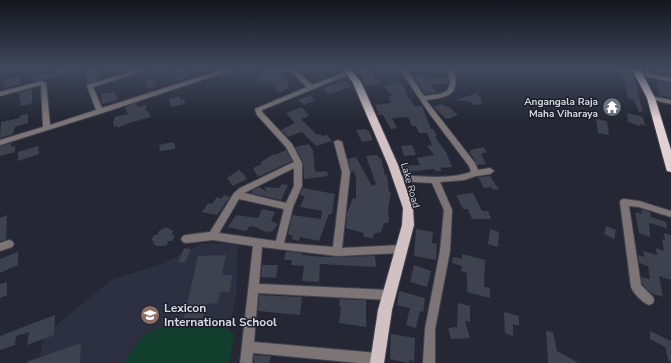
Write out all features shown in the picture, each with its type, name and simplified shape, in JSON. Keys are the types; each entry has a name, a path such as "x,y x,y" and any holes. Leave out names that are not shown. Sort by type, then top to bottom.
{"highway":[{"path":"645,86 651,98 671,168"}],"main road":[{"name":"Lake Road","path":"359,86 398,178 408,208 408,225 385,310 377,361"}],"street":[{"path":"0,94 31,86"},
{"path":"44,86 47,128"},
{"path":"90,86 100,112"},
{"path":"0,143 180,86"},
{"path":"415,86 472,165 474,173"},
{"path":"423,98 448,93 452,90 453,86"},
{"path":"279,246 289,207 298,186 298,163 289,146 259,113 258,109 310,87"},
{"path":"651,98 671,102"},
{"path":"337,252 346,172 338,142"},
{"path":"213,236 237,195 243,190 298,163"},
{"path":"398,178 435,180 464,177 474,173 490,171"},
{"path":"429,363 430,328 445,251 448,210 435,180"},
{"path":"237,195 289,207"},
{"path":"649,300 636,287 624,202 639,204 671,214"},
{"path":"186,238 213,236 279,246 337,252 401,249"},
{"path":"246,363 258,243"},
{"path":"0,247 9,244"},
{"path":"253,288 389,295"},
{"path":"248,347 377,361"}],"shaded area":[{"name":"Lexicon International School","path":"238,243 236,296 223,363 38,363 45,334 113,279 162,264 202,244"}],"green space":[{"path":"172,326 221,326 234,334 230,363 124,363 140,340 154,330"}],"building":[{"path":"146,86 157,87 146,88"},
{"path":"273,86 288,86 290,88 279,92"},
{"path":"330,86 351,87 329,94 323,88"},
{"path":"384,86 404,86 408,98 410,98 414,106 422,106 431,129 433,129 437,136 435,137 446,152 452,167 440,168 442,171 435,171 434,169 406,172 404,166 420,165 417,158 434,155 427,146 432,145 427,133 419,133 416,126 412,126 408,117 392,118 397,128 391,129 383,115 379,115 375,105 391,103 388,96 392,96"},
{"path":"419,86 431,86 438,92 425,94"},
{"path":"625,86 637,86 643,111 639,112 634,100 628,99"},
{"path":"657,86 671,86 671,98 659,95"},
{"path":"32,89 32,103 21,106 19,93"},
{"path":"114,92 118,100 102,104 101,94"},
{"path":"478,93 478,97 481,97 481,105 472,104 472,102 455,100"},
{"path":"310,95 315,100 313,100 314,101 304,105 298,100"},
{"path":"180,96 181,100 184,99 185,104 171,107 169,99"},
{"path":"136,103 138,107 146,105 146,111 148,111 151,117 129,123 118,128 117,126 114,127 114,117 128,114 125,107"},
{"path":"443,104 446,107 448,106 458,115 448,119 445,118 434,107"},
{"path":"302,107 309,116 301,119 317,135 327,135 332,141 316,146 302,132 288,137 281,130 295,123 286,113"},
{"path":"627,113 643,117 645,126 628,122"},
{"path":"28,114 28,123 15,127 13,134 0,138 1,122 19,118 21,115"},
{"path":"596,119 607,121 609,135 598,133"},
{"path":"366,129 369,131 373,140 362,142 356,130"},
{"path":"173,142 173,144 175,143 175,149 160,151 159,145"},
{"path":"12,143 11,147 15,146 15,152 0,156 0,146"},
{"path":"309,144 313,151 315,171 327,171 328,176 304,179 303,162 295,147"},
{"path":"412,145 416,155 404,156 401,146"},
{"path":"38,146 39,154 18,161 18,152"},
{"path":"483,147 487,152 481,154 486,164 477,165 469,152 471,152 470,150"},
{"path":"286,150 292,161 258,177 253,168 262,164 261,162 274,154 275,155"},
{"path":"377,155 381,158 385,175 387,175 389,192 391,192 388,209 388,223 384,223 381,232 374,234 373,238 364,237 363,233 346,228 347,213 353,198 356,199 356,178 354,171 351,172 348,159 356,157 372,186 376,184 366,156"},
{"path":"239,170 247,179 233,186 227,178"},
{"path":"490,176 499,189 493,190 491,187 484,188 478,177"},
{"path":"282,184 288,185 281,200 251,193 259,187 267,192 264,187 279,188"},
{"path":"303,188 335,194 332,214 329,214 319,241 300,237 299,241 291,239 293,236 288,234 292,215 321,219 322,211 300,207 305,196 300,195"},
{"path":"473,193 482,211 488,211 491,219 472,219 468,209 463,209 456,195"},
{"path":"224,195 230,197 217,215 202,212 208,203 212,204 217,197 221,199"},
{"path":"262,209 275,212 271,221 278,224 272,232 269,231 268,233 253,226 249,227 246,231 228,227 236,215 258,218"},
{"path":"641,209 650,212 651,217 666,222 667,228 649,223 650,237 639,233 635,212 642,214"},
{"path":"7,215 6,240 0,241 0,218"},
{"path":"606,226 616,230 614,239 604,234"},
{"path":"166,227 173,231 172,234 175,236 172,241 168,241 167,245 156,246 153,244 154,241 151,240 154,235 157,235 159,231"},
{"path":"416,229 433,232 432,243 437,244 436,260 414,256"},
{"path":"490,229 499,232 498,247 488,244"},
{"path":"664,233 671,235 671,280 659,276 663,297 651,293 642,284 641,277 650,279 648,266 639,263 638,255 644,257 643,251 657,255 656,248 664,251 662,239 665,240"},
{"path":"184,248 191,249 185,263 178,262"},
{"path":"286,251 302,253 302,255 325,257 375,256 376,267 320,264 319,282 302,281 304,266 291,265 292,260 284,260"},
{"path":"18,252 18,265 0,273 0,259"},
{"path":"462,254 485,260 484,287 490,288 490,298 467,292 467,273 461,271 462,266 452,263 453,257 462,259"},
{"path":"226,255 222,275 232,275 230,292 220,292 218,303 206,304 203,318 184,318 198,256"},
{"path":"262,265 278,265 276,278 261,277"},
{"path":"414,265 431,271 427,287 410,282"},
{"path":"7,282 7,295 0,298 0,284"},
{"path":"399,291 425,298 423,312 420,311 416,328 406,325 410,308 397,305"},
{"path":"259,295 302,297 300,315 258,311"},
{"path":"340,299 366,300 366,327 339,323 341,307 339,306"},
{"path":"458,303 470,306 470,322 465,321 470,338 451,339 448,328 457,327"},
{"path":"504,312 519,316 519,326 513,324 513,336 505,333"},
{"path":"55,315 54,335 27,345 29,332 16,336 15,345 0,350 0,336"},
{"path":"546,331 553,332 557,351 579,363 548,363"},
{"path":"650,331 671,341 671,361 669,362 665,347 650,339"},
{"path":"391,334 415,338 414,361 409,360 409,363 390,359"},
{"path":"81,343 80,363 26,362"},
{"path":"254,355 271,356 269,363 254,363"}],"place":[{"name":"Angangala Raja Maha Viharaya","path":"612,107"},
{"name":"Lexicon International School","path":"150,315"}]}
